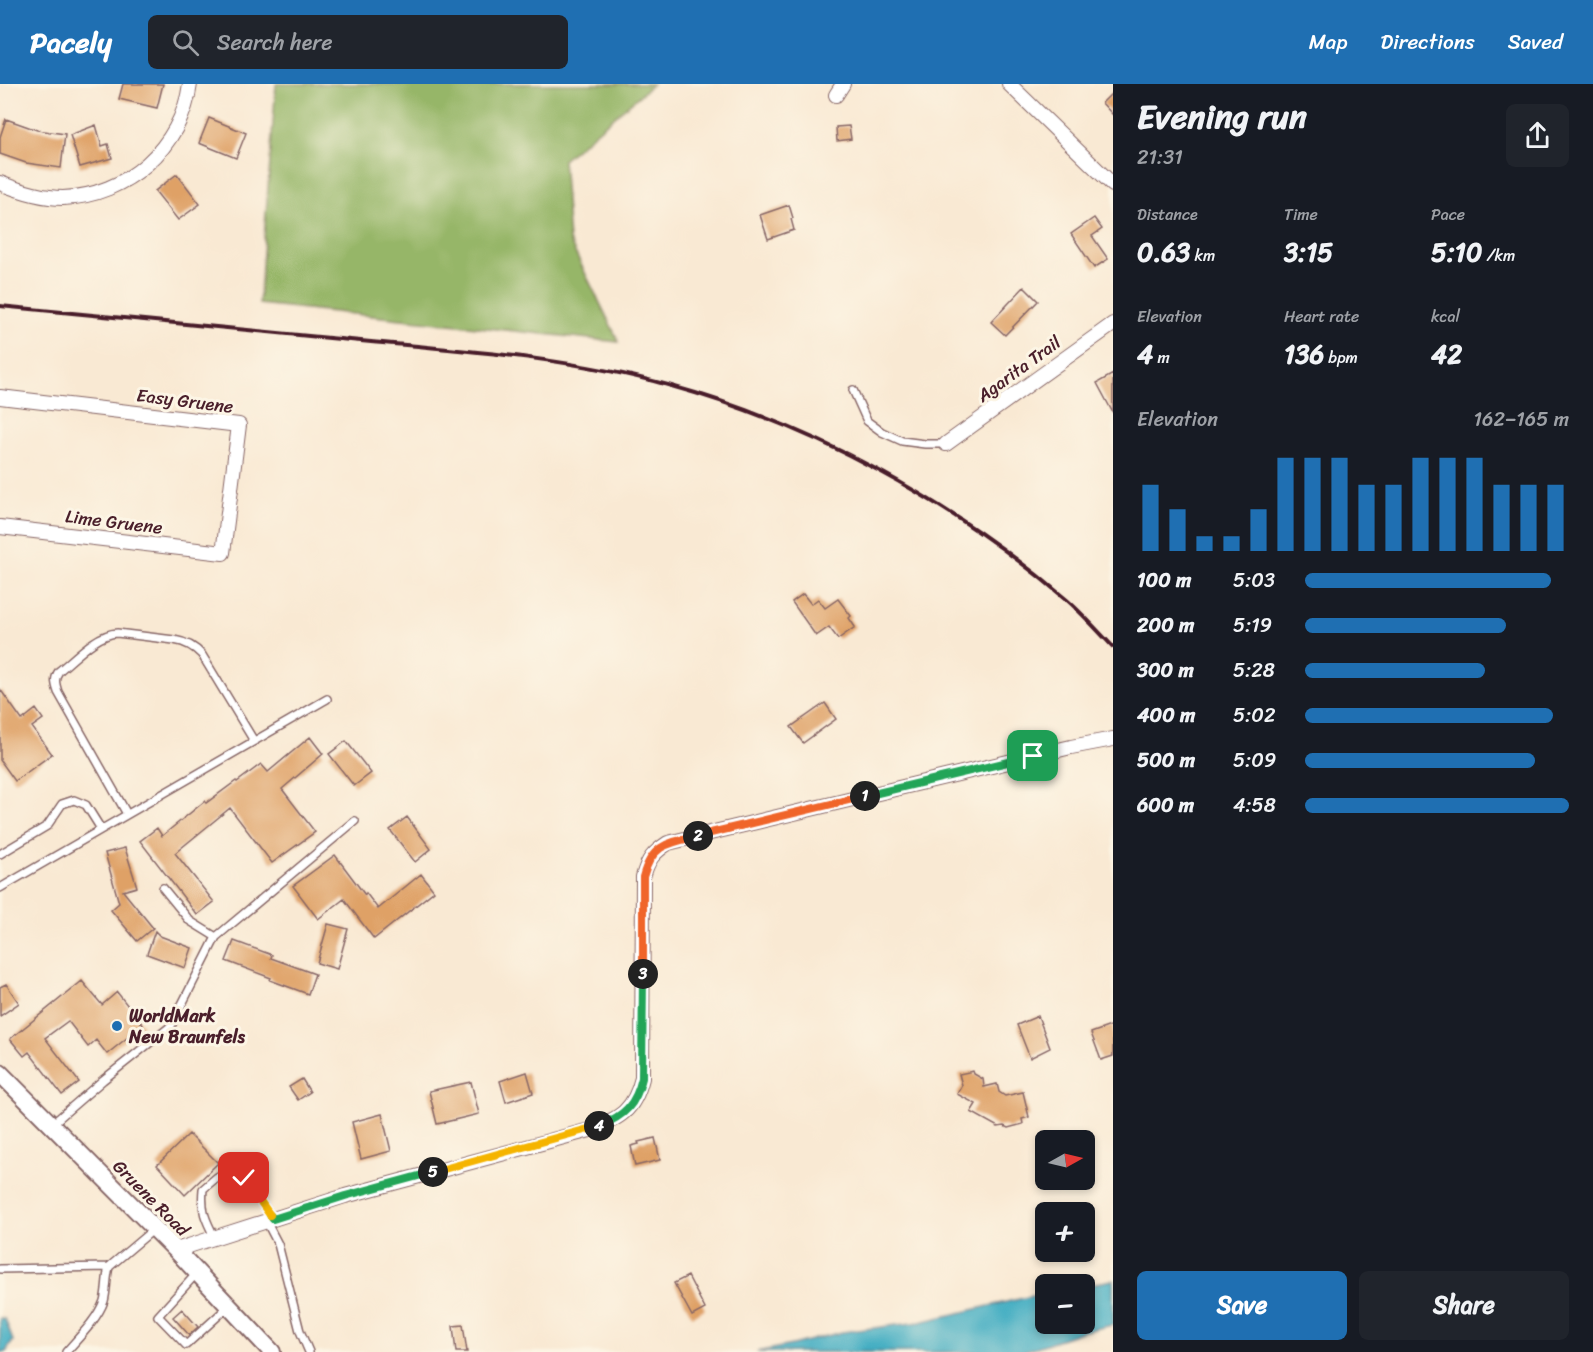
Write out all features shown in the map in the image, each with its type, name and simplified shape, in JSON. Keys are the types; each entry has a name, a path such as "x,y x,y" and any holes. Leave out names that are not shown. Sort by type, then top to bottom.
{"street":[{"path":"0,183 46,197 63,198 99,192 120,184 154,159 164,146 184,111 190,84"},
{"path":"1009,84 1113,185"},
{"name":"Agarita Trail","path":"946,444 1111,330"},
{"name":"Easy Gruene","path":"0,397 239,425 224,553"},
{"name":"Lime Gruene","path":"0,527 224,553"},
{"path":"176,1250 345,1196 590,1130 621,1116 639,1093 642,1078 643,877 651,857 668,843 1113,739"},
{"name":"Gruene Road","path":"0,1073 176,1250 272,1352"}],"lane":[{"path":"853,390 867,421 882,432 902,441 946,444"},
{"path":"128,814 55,684 59,671 99,638 110,633 140,636 174,640 196,648 202,654 254,741"},
{"path":"0,888 327,699"},
{"path":"0,854 47,826 62,804 74,800 86,805 101,829"},
{"path":"51,1125 171,1026 216,937 355,821"},
{"path":"164,888 190,921 216,937"},
{"path":"215,1238 206,1221 201,1203 203,1189 229,1170 244,1178 269,1220 278,1244 300,1331 308,1352"},
{"path":"0,1269 109,1267 154,1229"},
{"path":"66,1352 96,1316 104,1301 109,1267"},
{"path":"197,1273 158,1316 186,1349 229,1306"}],"green space":[{"path":"276,84 653,84 563,160 569,240 619,342 259,304"}],"water":[{"path":"1113,1280 1113,1325 1095,1329 1095,1283"},
{"path":"1035,1295 1035,1334 1075,1334 1022,1352 756,1352 842,1332 920,1322"},
{"path":"0,1318 5,1319 13,1341 6,1352 0,1352"}],"building":[{"path":"123,84 163,84 157,108 119,99"},
{"path":"1113,92 1113,115 1102,103"},
{"path":"209,118 246,133 236,158 199,143"},
{"path":"6,119 37,130 65,134 61,168 26,163 0,154 0,137"},
{"path":"96,125 102,146 108,144 112,158 80,167 70,135"},
{"path":"849,126 851,139 837,141 836,127"},
{"path":"177,174 200,204 178,220 155,191"},
{"path":"789,205 794,230 768,239 760,215"},
{"path":"1094,218 1102,229 1092,236 1108,259 1094,268 1071,234"},
{"path":"1024,287 1038,301 1005,335 991,322"},
{"path":"1113,374 1113,413 1097,383"},
{"path":"803,594 811,604 818,599 825,608 838,599 851,616 849,618 855,627 838,639 829,627 816,636 792,602"},
{"path":"0,689 22,720 36,709 43,719 32,727 52,754 15,781 0,760"},
{"path":"825,703 836,719 803,743 791,727"},
{"path":"310,737 323,754 282,789 315,832 272,863 230,808 175,853 214,902 197,915 140,841 157,828 162,836 205,801 206,803 261,764 268,772"},
{"path":"346,741 371,773 354,786 329,754"},
{"path":"407,817 431,849 415,862 390,830"},
{"path":"125,848 137,887 123,891 153,928 137,941 111,910 119,903 105,853"},
{"path":"335,855 378,909 421,874 434,891 374,939 344,899 318,919 293,886"},
{"path":"328,924 348,929 337,969 317,963"},
{"path":"155,931 160,936 192,948 185,968 147,954"},
{"path":"234,941 315,974 308,994 226,961"},
{"path":"82,981 102,1005 117,992 143,1025 107,1054 96,1040 88,1047 68,1021 45,1038 79,1082 62,1095 29,1052 24,1056 10,1039"},
{"path":"6,984 19,1003 0,1016 0,987"},
{"path":"1038,1016 1050,1048 1030,1058 1017,1025"},
{"path":"1113,1025 1113,1056 1101,1060 1091,1033"},
{"path":"973,1071 983,1079 984,1087 997,1084 999,1092 1005,1096 1023,1092 1029,1117 1022,1119 1023,1124 1008,1128 998,1127 971,1112 976,1104 957,1094 962,1085 959,1074"},
{"path":"527,1072 533,1093 506,1102 500,1081"},
{"path":"302,1079 310,1092 298,1100 289,1087"},
{"path":"471,1082 479,1114 437,1124 429,1091"},
{"path":"382,1114 391,1151 361,1159 352,1122"},
{"path":"189,1134 218,1163 185,1195 157,1165"},
{"path":"655,1138 660,1160 635,1166 631,1146"},
{"path":"688,1276 705,1309 692,1316 674,1283"},
{"path":"182,1309 198,1327 189,1335 173,1317"},
{"path":"463,1325 467,1352 456,1352 453,1326"}],"railway":[{"path":"0,306 520,357 595,368 668,385 722,402 828,445 929,499 1023,564 1073,605 1113,647"}],"place":[{"name":"WorldMark New Braunfels","path":"117,1026"}],"route":[{"path":"244,1178 273,1219 345,1196 590,1130 621,1116 639,1093 642,1078 643,877 646,865 657,850 668,843 1033,756"}]}
